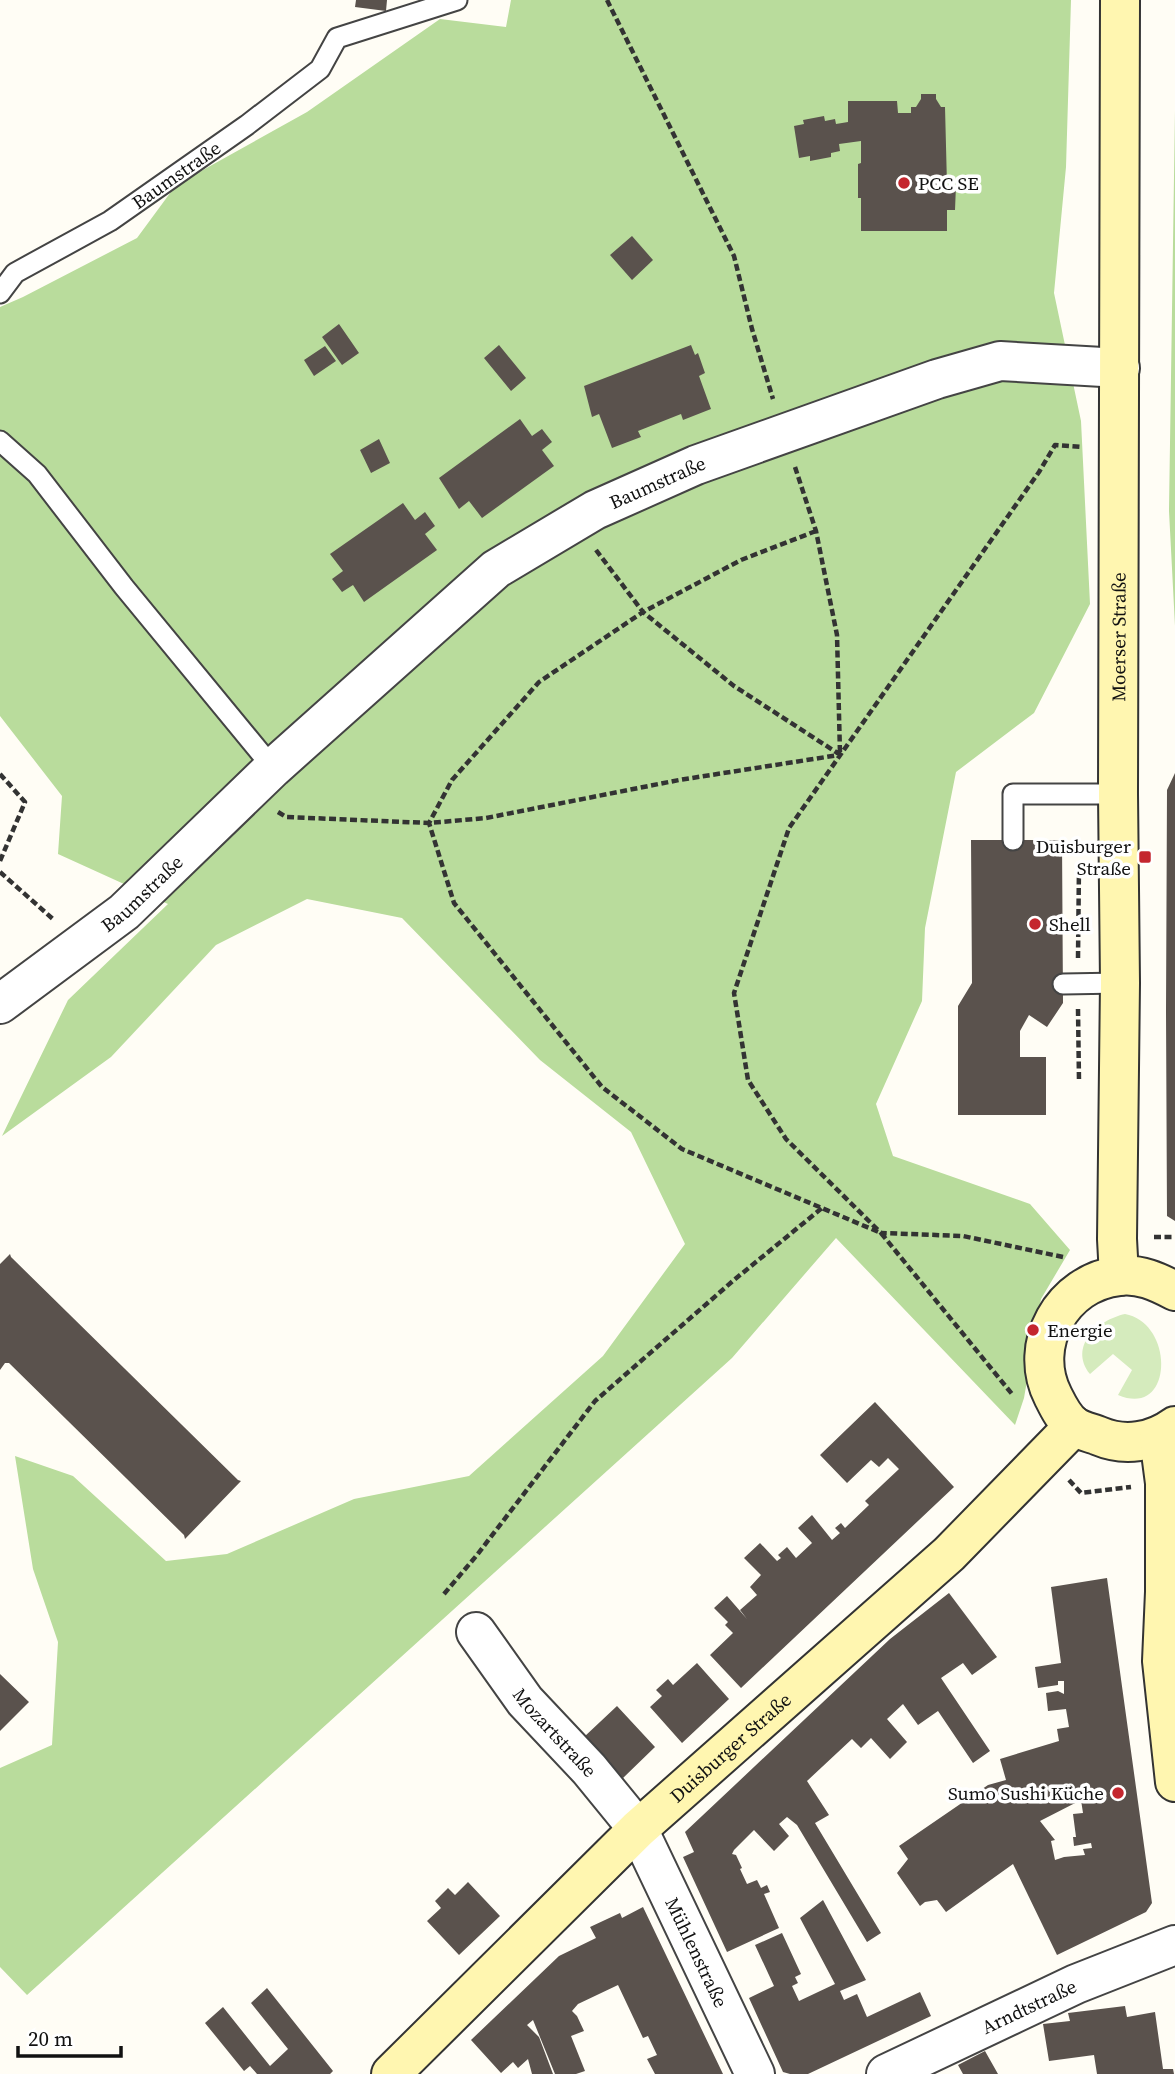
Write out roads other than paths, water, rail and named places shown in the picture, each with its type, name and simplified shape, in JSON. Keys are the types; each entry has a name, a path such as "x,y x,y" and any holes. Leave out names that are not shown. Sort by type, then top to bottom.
{"main road":[{"name":"Moerser Straße","path":"1119,1276 1120,0"},
{"path":"1175,1291 1139,1276 1119,1276 1091,1284 1067,1301 1050,1325 1043,1354 1046,1383 1060,1410 1074,1426 1109,1440 1135,1442 1167,1432 1162,1661 1175,1782"},
{"name":"Duisburger Straße","path":"391,2074 638,1829 949,1554 1074,1426"}],"street":[{"name":"Baumstraße","path":"0,1004 124,912 273,768 496,569 595,509 696,465 937,379 1000,361 1120,368"},
{"name":"Mozartstraße","path":"476,1632 525,1701 589,1769 638,1829"},
{"name":"Mühlenstraße","path":"638,1829 755,2074"},
{"name":"Arndtstraße","path":"886,2074 1076,1984 1175,1945"}],"lane":[{"name":"Baumstraße","path":"0,293 15,273 110,221 247,125 320,69 337,38 457,0"},
{"path":"0,441 37,474 124,587 273,768"},
{"path":"1013,840 1013,794 1118,794"},
{"path":"1070,984 1120,983"}],"place":[{"name":"PCC SE","path":"904,183"},
{"name":"Duisburger Straße","path":"1145,857"},
{"name":"Shell","path":"1035,924"},
{"name":"Energie","path":"1033,1330"},
{"name":"Sumo Sushi Küche","path":"1118,1793"}]}
